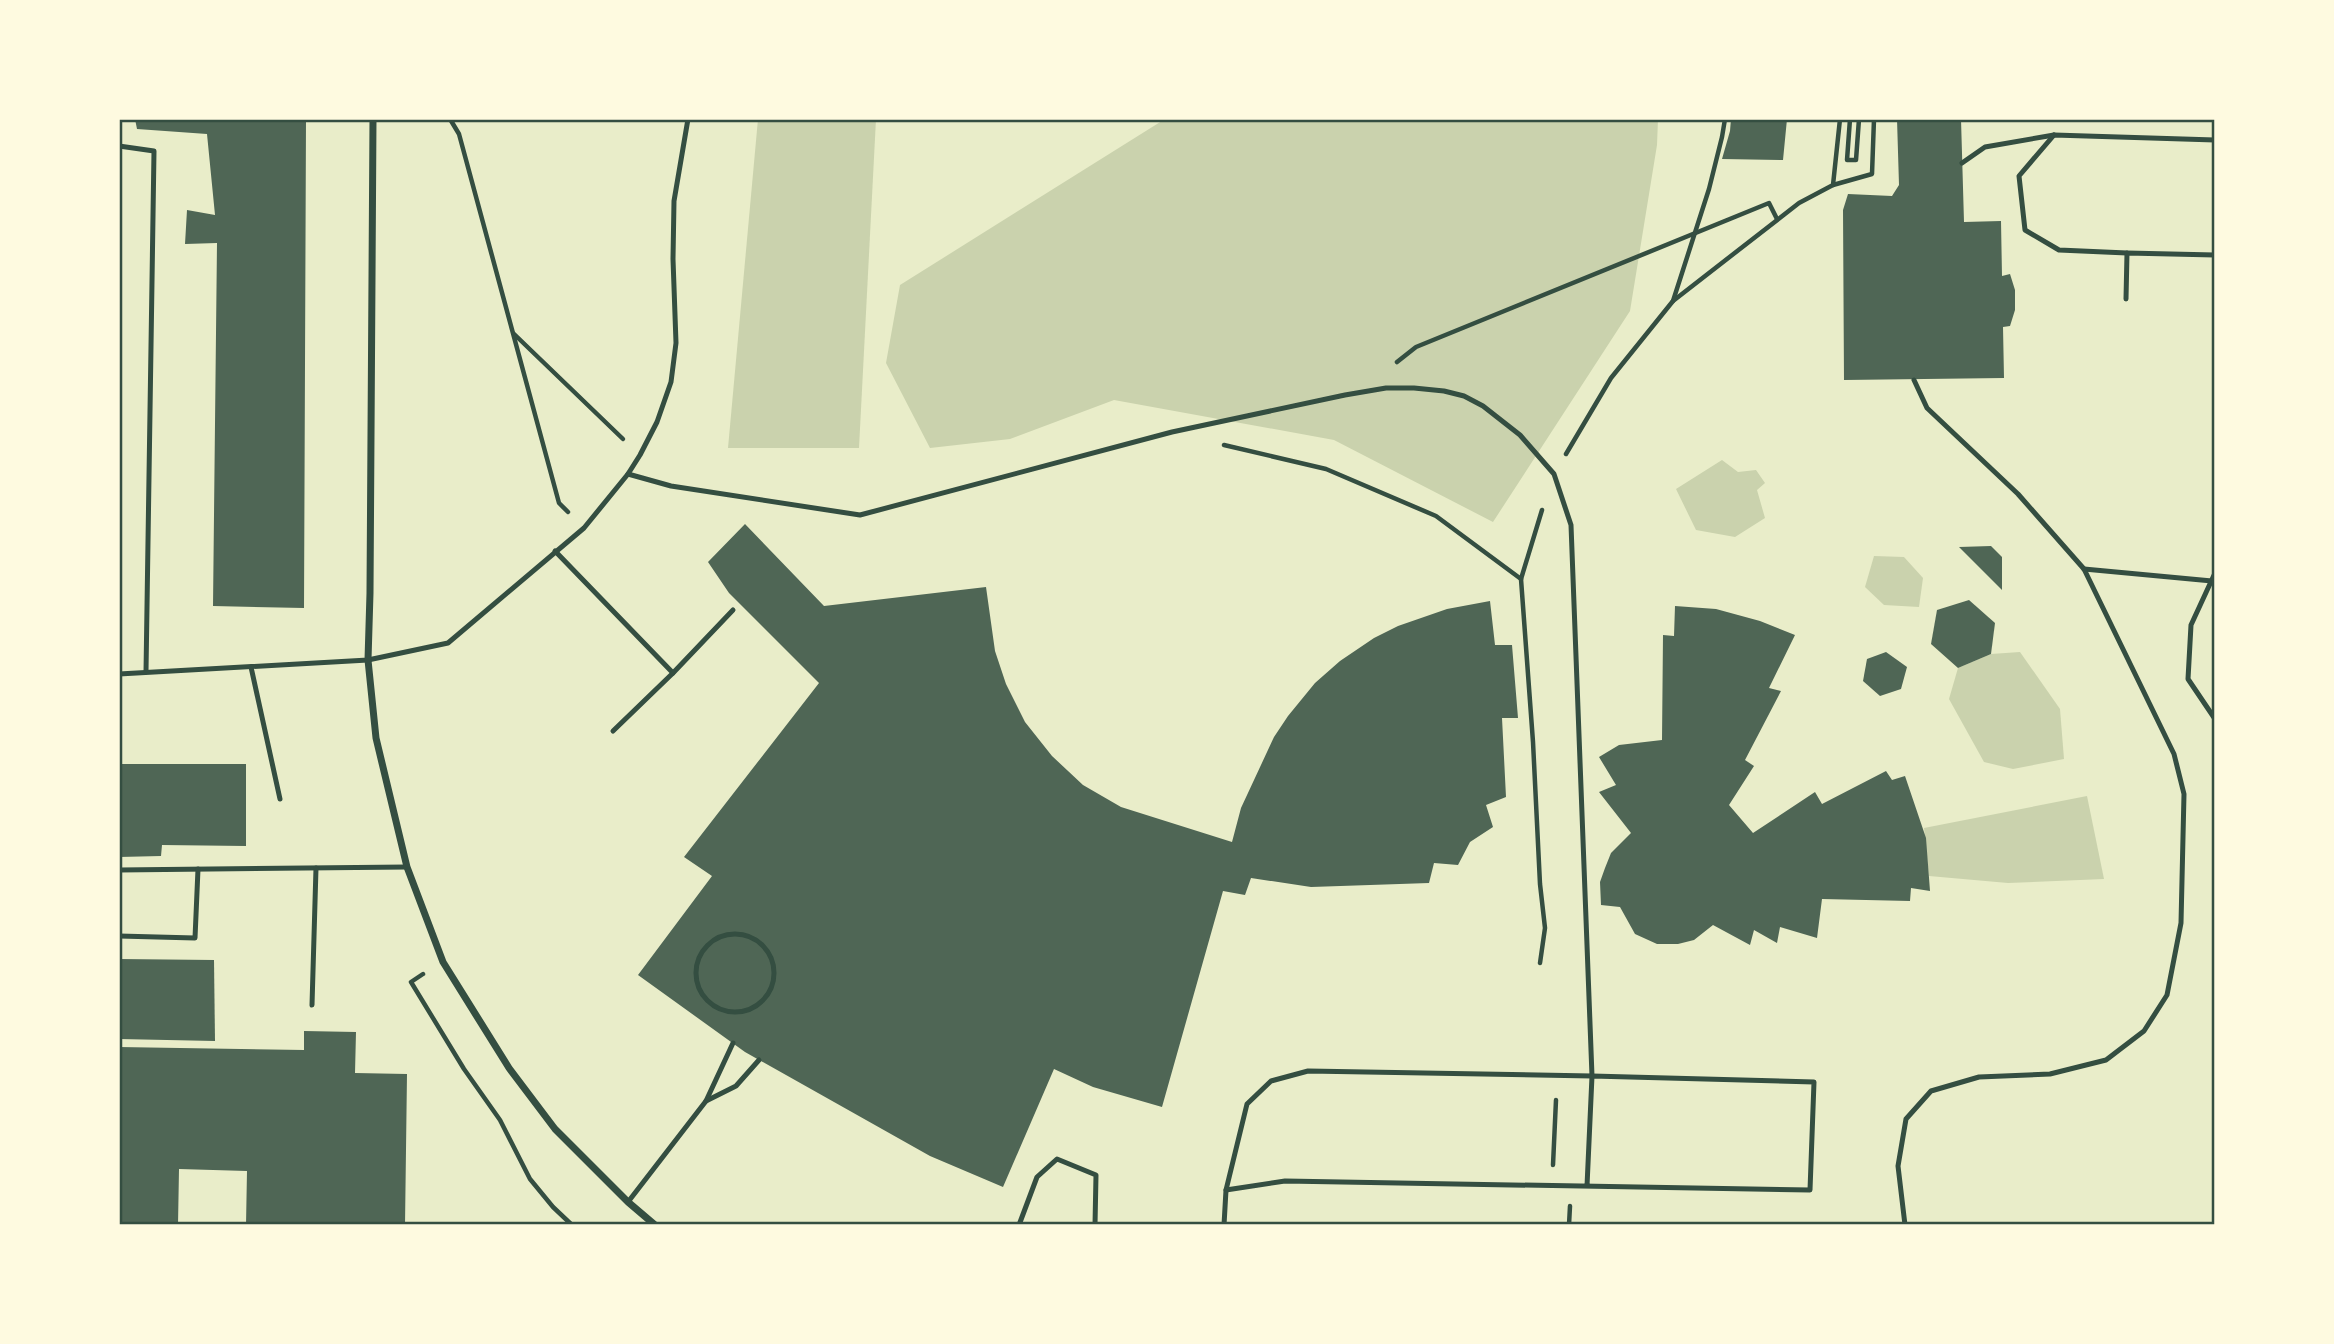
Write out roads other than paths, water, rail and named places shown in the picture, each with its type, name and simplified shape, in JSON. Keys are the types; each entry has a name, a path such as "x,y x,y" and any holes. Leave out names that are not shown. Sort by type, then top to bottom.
{"street":[{"path":"373,119 368,660 376,738 407,867 443,962 509,1068 555,1129 628,1202 655,1225"}],"lane":[{"path":"119,674 368,660 447,643 584,528 640,455 657,422 671,382 676,343 674,201 688,119"},
{"path":"1962,163 1985,147 2054,135 2215,140"},
{"path":"2054,135 2019,176 2025,230 2059,250 2215,255"},
{"path":"119,146 154,151 146,673"},
{"path":"2126,299 2127,253"},
{"path":"1905,1225 1898,1166 1906,1119 1931,1091 1979,1077 2050,1074 2106,1060 2144,1031 2167,995 2181,923 2184,794 2174,754 2084,569 2018,494 1927,408 1914,380"},
{"path":"628,474 671,486 860,515 1172,432 1345,395 1386,388 1415,388 1444,391 1483,406 1520,435 1554,474 1571,525 1592,1076 1587,1186"},
{"path":"555,551 673,673"},
{"path":"2084,569 2211,580"},
{"path":"2215,573 2191,625 2188,679 2215,719"},
{"path":"613,731 733,610"},
{"path":"251,667 280,799"},
{"path":"119,870 407,867"},
{"path":"312,1005 316,868"},
{"path":"119,936 195,937 198,869"},
{"path":"733,934 746,936 765,948 772,958 773,982 769,993 760,1004 748,1010 722,1010 702,994 696,982 696,968 700,956 708,945 719,937 733,934"},
{"path":"628,1202 706,1101 733,1043"},
{"path":"706,1101 736,1087 759,1060"},
{"path":"1224,1225 1226,1190 1247,1104 1271,1081 1308,1071 1814,1082 1810,1190 1285,1181 1226,1190"},
{"path":"1019,1225 1037,1177 1057,1159 1096,1175 1095,1225"}]}
